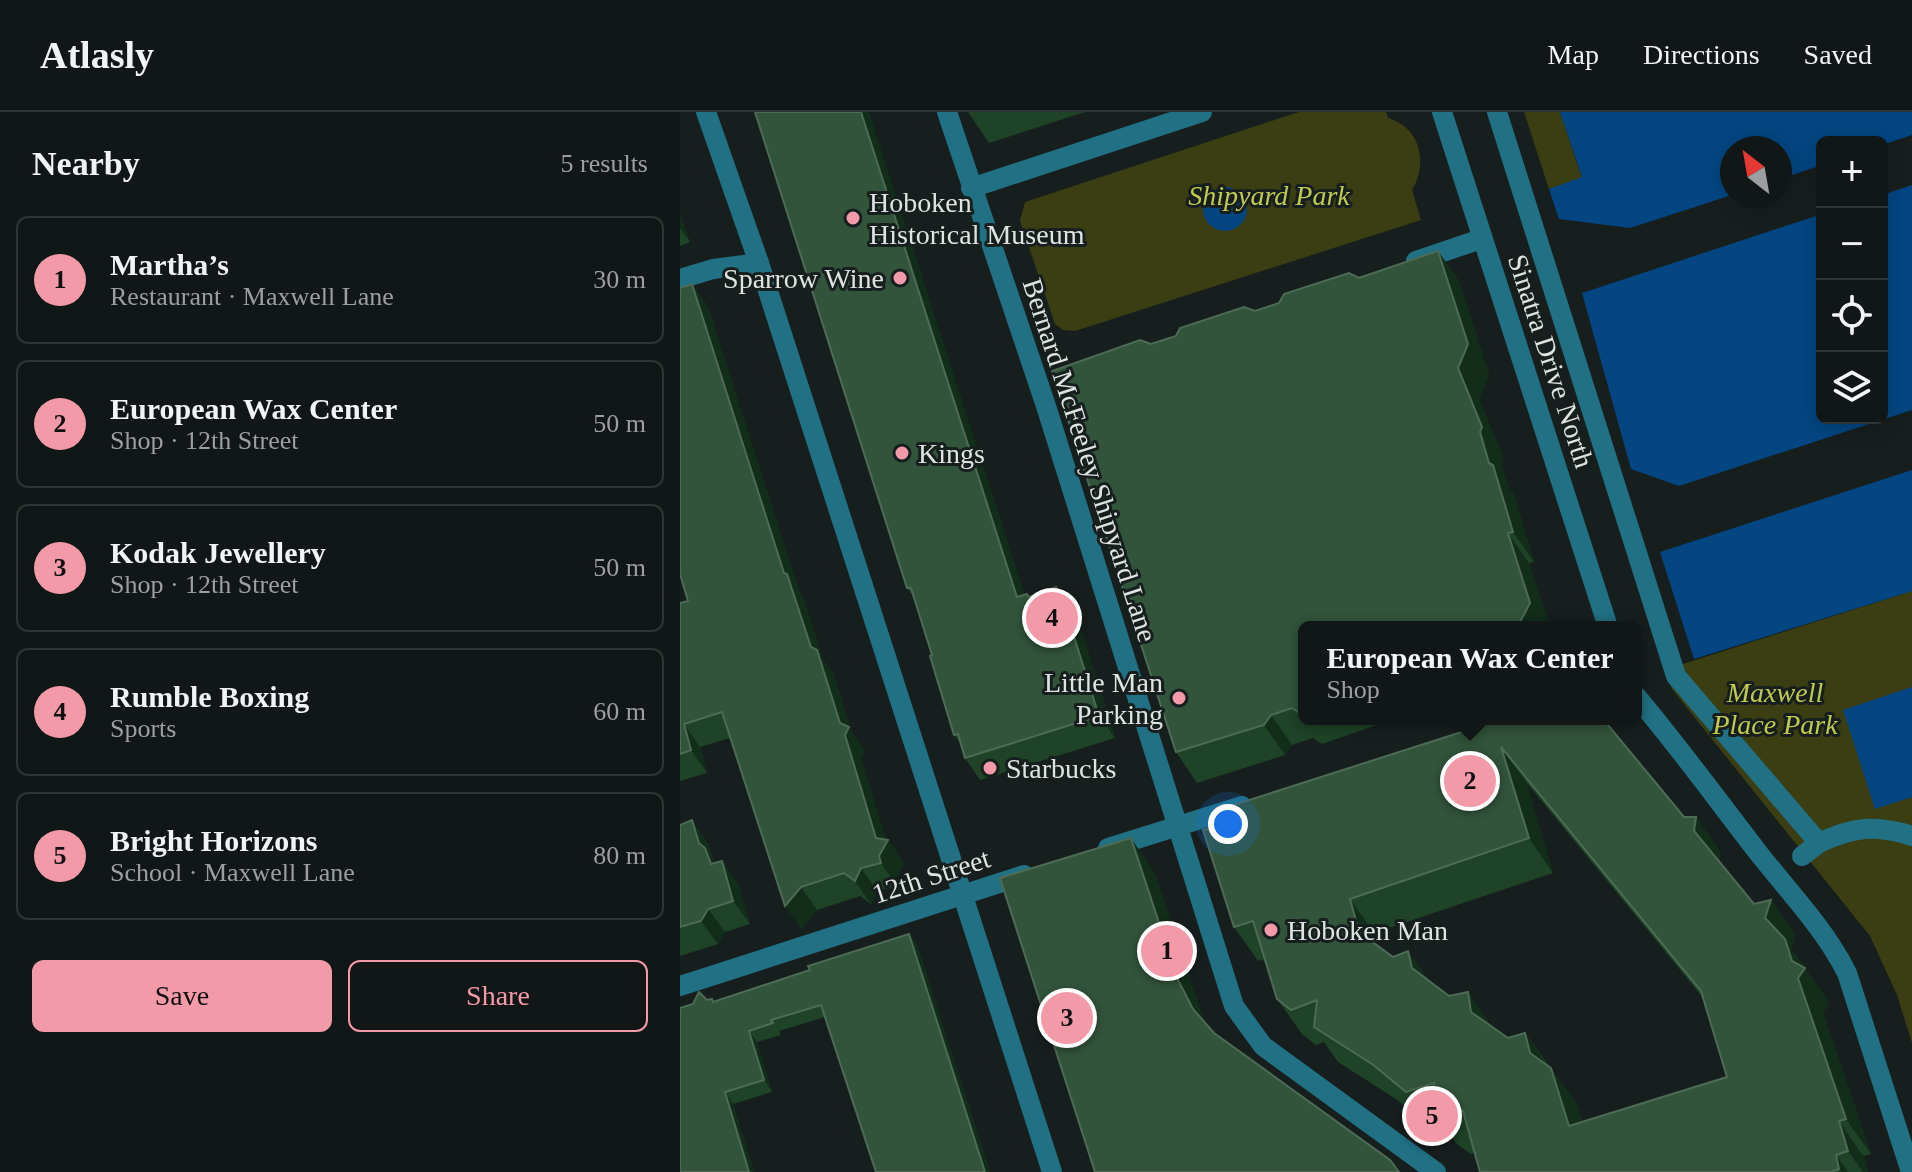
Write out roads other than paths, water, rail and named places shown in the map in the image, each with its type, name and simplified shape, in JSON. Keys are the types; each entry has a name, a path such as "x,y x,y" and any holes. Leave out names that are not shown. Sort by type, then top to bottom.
{"street":[{"path":"706,112 759,263 1052,1172"},
{"name":"Bernard McFeeley Shipyard Lane","path":"947,112 971,188 1046,384 1177,826 1234,1006 1263,1046 1436,1172"},
{"path":"971,188 1202,112"},
{"name":"Sinatra Drive North","path":"1442,112 1606,621"},
{"path":"1497,112 1676,676 1819,843"},
{"path":"1393,269 1481,239"},
{"path":"680,279 713,269 759,263"},
{"path":"1642,704 1812,916 1837,953 1847,973 1911,1172"},
{"path":"1088,855 1266,799"},
{"path":"1802,856 1819,843 1842,832 1869,827 1912,836"},
{"name":"12th Street","path":"680,986 1044,869"}],"water":[{"path":"1560,112 1912,112 1912,135 1888,143 1888,136 1816,136 1816,167 1792,175 1792,136 1720,136 1720,199 1630,228 1559,219 1549,189 1582,177"},
{"path":"1912,185 1912,410 1888,418 1888,208 1888,193"},
{"path":"1225,187 1241,193 1247,209 1241,225 1225,231 1209,225 1203,209 1209,193"},
{"path":"1816,216 1816,424 1869,424 1679,486 1631,469 1582,293"},
{"path":"1912,470 1912,591 1694,659 1660,552"},
{"path":"1912,687 1912,797 1875,809 1843,710"}],"place":[{"name":"Hoboken Historical Museum","path":"853,218"},
{"name":"Sparrow Wine","path":"900,278"},
{"name":"Kings","path":"902,453"},
{"name":"Rumble Boxing","path":"1052,618"},
{"name":"Little Man Parking","path":"1179,698"},
{"name":"Starbucks","path":"990,768"},
{"name":"European Wax Center","path":"1470,781"},
{"name":"Hoboken Man","path":"1271,930"},
{"name":"Martha’s","path":"1167,951"},
{"name":"Kodak Jewellery","path":"1067,1018"},
{"name":"Bright Horizons","path":"1432,1116"}],"park label":[{"name":"Shipyard Park","path":"1269,195"},
{"name":"Maxwell Place Park","path":"1775,708"}]}
